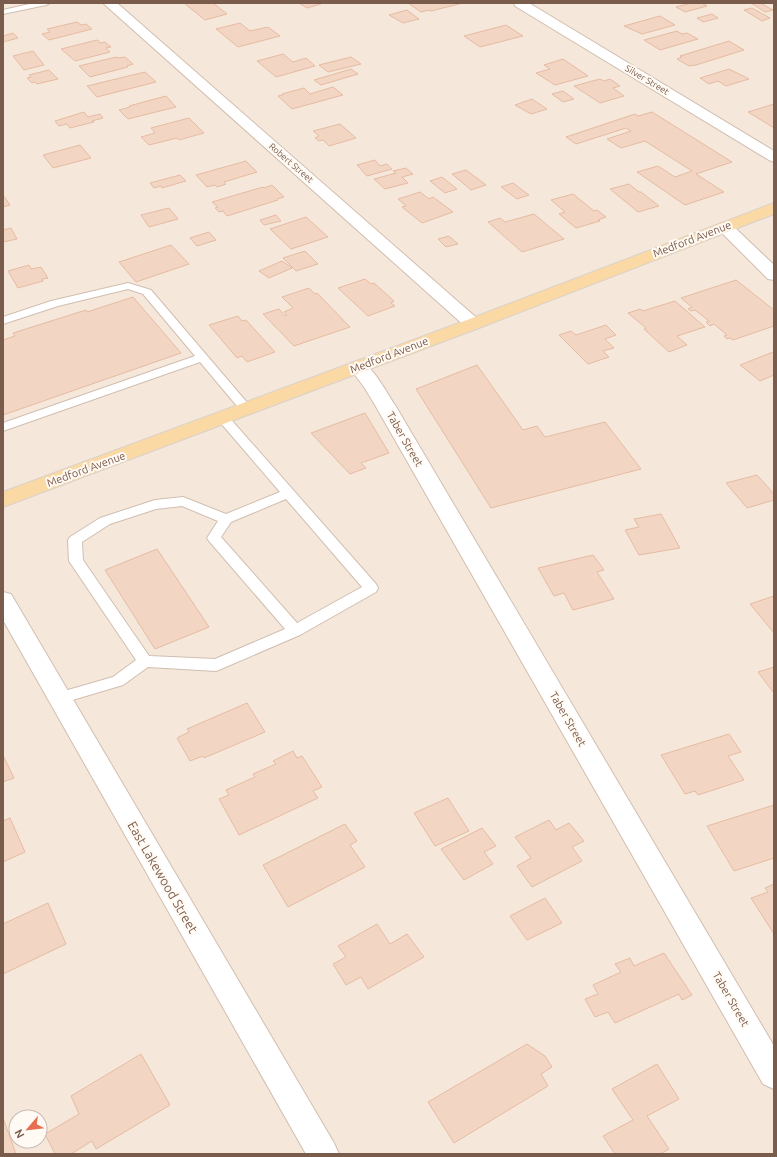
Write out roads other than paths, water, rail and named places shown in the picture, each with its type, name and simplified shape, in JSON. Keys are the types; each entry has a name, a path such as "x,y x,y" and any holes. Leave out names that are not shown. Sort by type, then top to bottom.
{"main road":[{"name":"Medford Avenue","path":"3,500 473,324 774,208"}],"street":[{"name":"Robert Street","path":"109,3 473,324"},
{"name":"Silver Street","path":"520,3 774,157"},
{"path":"725,227 774,275"},
{"name":"Taber Street","path":"358,367 372,384 385,405 774,1074"},
{"name":"East Lakewood Street","path":"3,600 323,1154"}],"lane":[{"path":"3,12 46,3"},
{"path":"3,321 55,303 128,286 147,292 246,409"},
{"path":"3,427 202,357"},
{"path":"59,698 118,681 145,660 216,665 295,631 371,588 223,418"},
{"path":"288,493 226,519 214,538 295,631"},
{"path":"145,660 76,561 75,540 105,521 155,505 183,502 226,519"}]}
